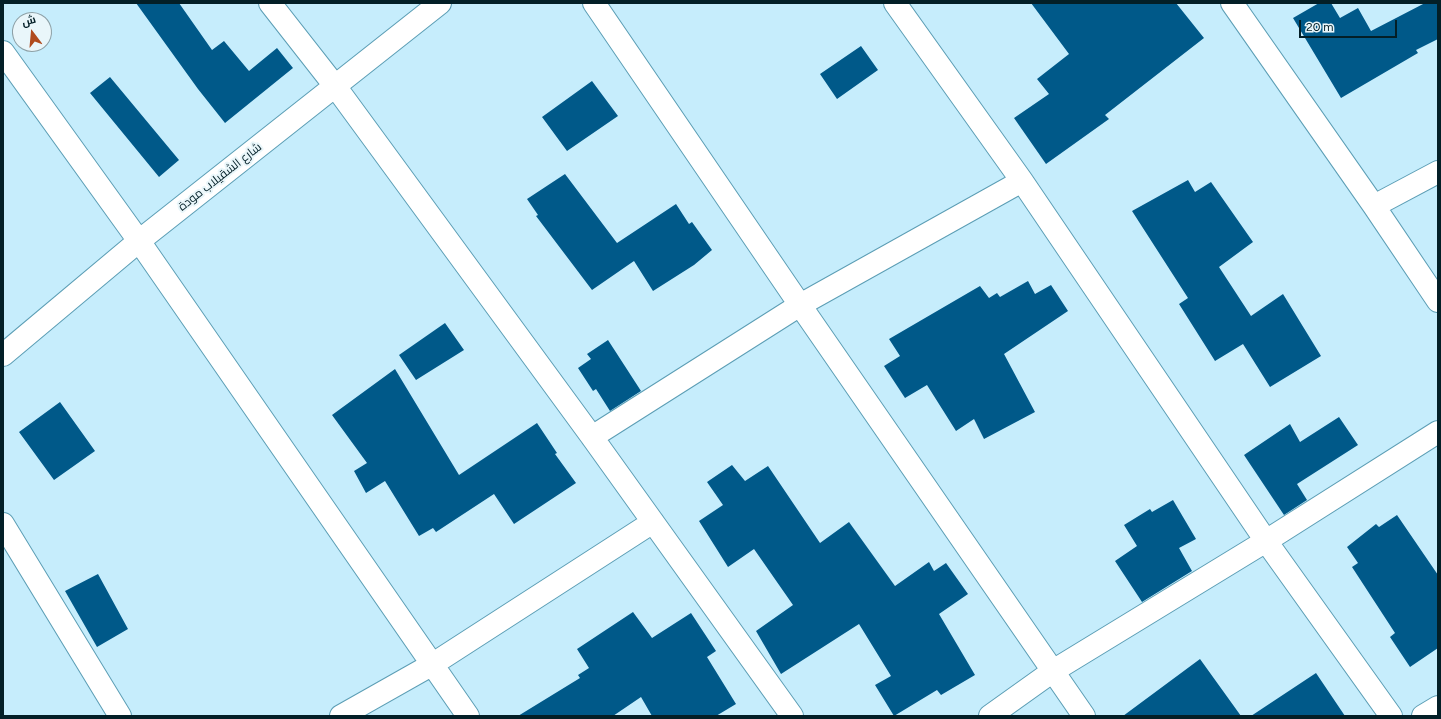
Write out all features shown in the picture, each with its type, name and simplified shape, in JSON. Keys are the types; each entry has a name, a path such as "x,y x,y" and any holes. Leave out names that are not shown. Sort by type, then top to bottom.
{"street":[{"path":"270,3 335,86 592,437 792,716"},
{"name":"شارع الشقيلاب مودة","path":"3,355 139,241 440,3"},
{"path":"594,3 800,305 1084,716"},
{"path":"896,3 1022,181 1266,541 1391,716"},
{"path":"1240,6 1438,301"},
{"path":"3,52 139,241 468,716"},
{"path":"1374,206 1438,172"},
{"path":"592,437 800,305 1022,181"},
{"path":"990,716 1053,671 1266,541 1438,432"},
{"path":"341,716 433,664 653,522"},
{"path":"3,524 120,716"},
{"path":"1423,716 1438,707"}],"building":[{"path":"136,3 179,3 212,50 224,41 249,71 277,48 293,68 225,123 198,89"},
{"path":"1031,3 1176,3 1204,38 1105,115 1109,119 1046,164 1014,118 1049,94 1037,79 1069,54"},
{"path":"1319,3 1331,3 1340,18 1358,8 1371,31 1425,3 1438,3 1438,39 1416,50 1418,53 1341,98 1293,18"},
{"path":"861,46 878,70 837,99 820,74"},
{"path":"110,77 179,160 159,177 90,93"},
{"path":"592,81 618,116 567,151 542,117"},
{"path":"565,174 617,243 676,204 689,224 692,222 712,250 694,265 653,291 634,261 592,290 536,216 538,215 527,199"},
{"path":"1188,180 1195,192 1211,182 1253,242 1219,267 1251,316 1283,294 1321,356 1270,387 1243,344 1215,361 1179,304 1188,298 1132,211"},
{"path":"1028,281 1035,294 1051,285 1068,311 1004,354 1035,412 984,439 974,419 956,431 927,385 905,398 884,366 900,356 889,339 980,286 989,298 997,293 1000,297"},
{"path":"445,323 464,350 416,380 399,355"},
{"path":"608,340 641,391 610,411 596,389 593,391 578,368 591,359 587,354"},
{"path":"395,369 459,475 537,423 557,453 555,454 576,483 514,524 494,494 436,532 433,528 419,536 385,481 366,493 354,471 367,463 332,415"},
{"path":"60,402 95,451 54,480 19,432"},
{"path":"1339,417 1358,445 1297,484 1307,500 1284,515 1244,455 1290,424 1300,442"},
{"path":"732,465 745,481 768,466 820,543 849,522 895,586 929,562 934,571 946,563 968,594 939,614 975,675 941,695 937,690 894,716 875,685 891,676 859,624 781,674 756,631 793,605 754,549 728,567 699,521 723,505 707,482"},
{"path":"1173,500 1196,539 1179,548 1192,571 1142,602 1115,561 1137,546 1124,525 1150,509 1152,512"},
{"path":"1397,515 1438,575 1438,648 1410,667 1390,637 1395,633 1352,567 1358,563 1347,547 1376,524 1379,527"},
{"path":"98,574 128,629 97,647 65,591"},
{"path":"633,612 652,638 691,613 716,651 707,657 736,704 716,716 652,716 641,697 613,716 518,716 580,678 578,675 589,668 577,649"},
{"path":"1200,659 1241,716 1123,716"},
{"path":"1316,673 1345,716 1251,716"}]}
